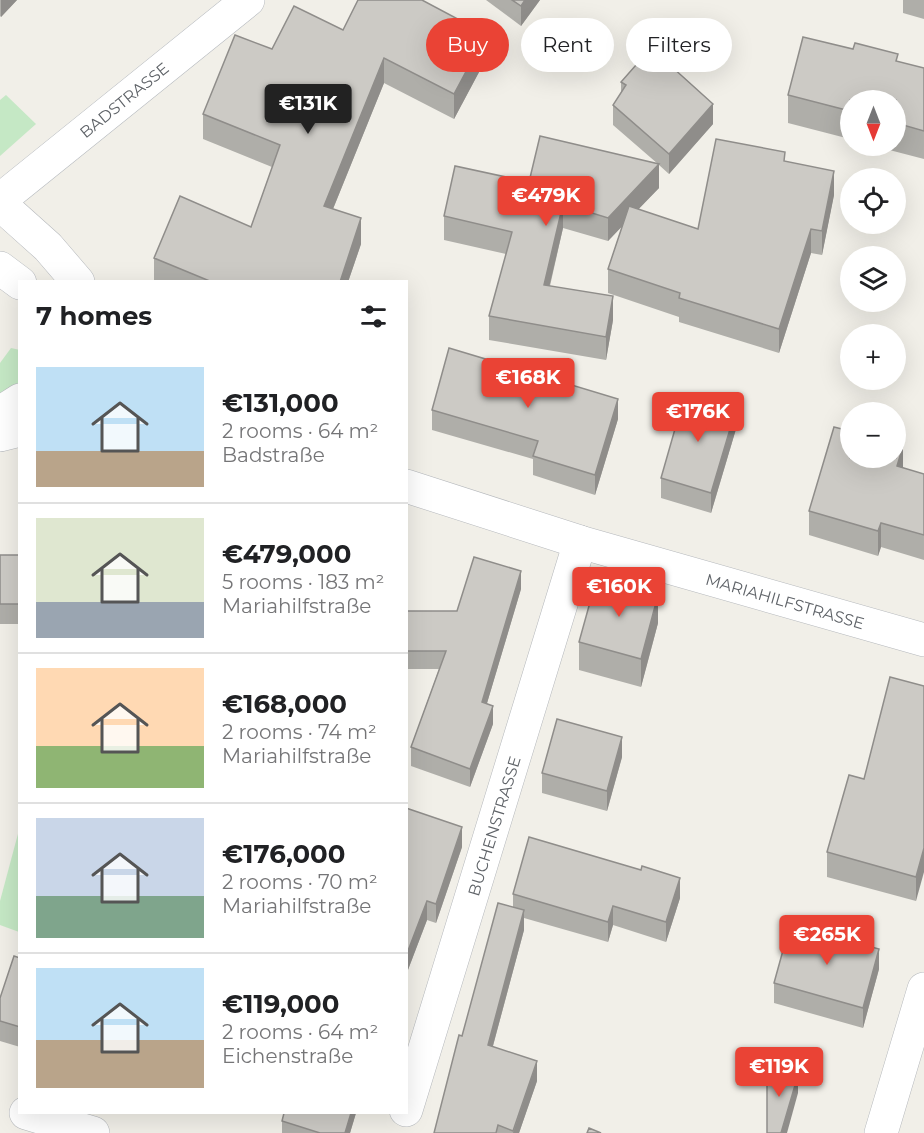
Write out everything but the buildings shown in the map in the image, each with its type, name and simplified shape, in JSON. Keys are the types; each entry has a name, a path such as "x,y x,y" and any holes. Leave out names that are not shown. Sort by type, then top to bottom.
{"street":[{"name":"BADSTRASSE","path":"0,202 248,0"},
{"path":"0,202 48,247 76,280"},
{"path":"0,268 18,282"},
{"path":"0,413 18,401"},
{"path":"0,435 18,430"},
{"name":"MARIAHILFSTRASSE","path":"408,487 580,542 924,640"},
{"name":"BUCHENSTRASSE","path":"408,1105 580,542"},
{"path":"881,1133 924,989"},
{"path":"0,1105 18,1110"},
{"path":"29,1114 93,1133"},
{"name":"BUCHENSTRASSE","path":"399,1133 405,1114"}],"green space":[{"path":"6,95 36,124 0,156 0,100"},
{"path":"11,348 18,350 18,388 0,397 0,363"},
{"path":"18,834 18,932 0,925 0,901"}]}
